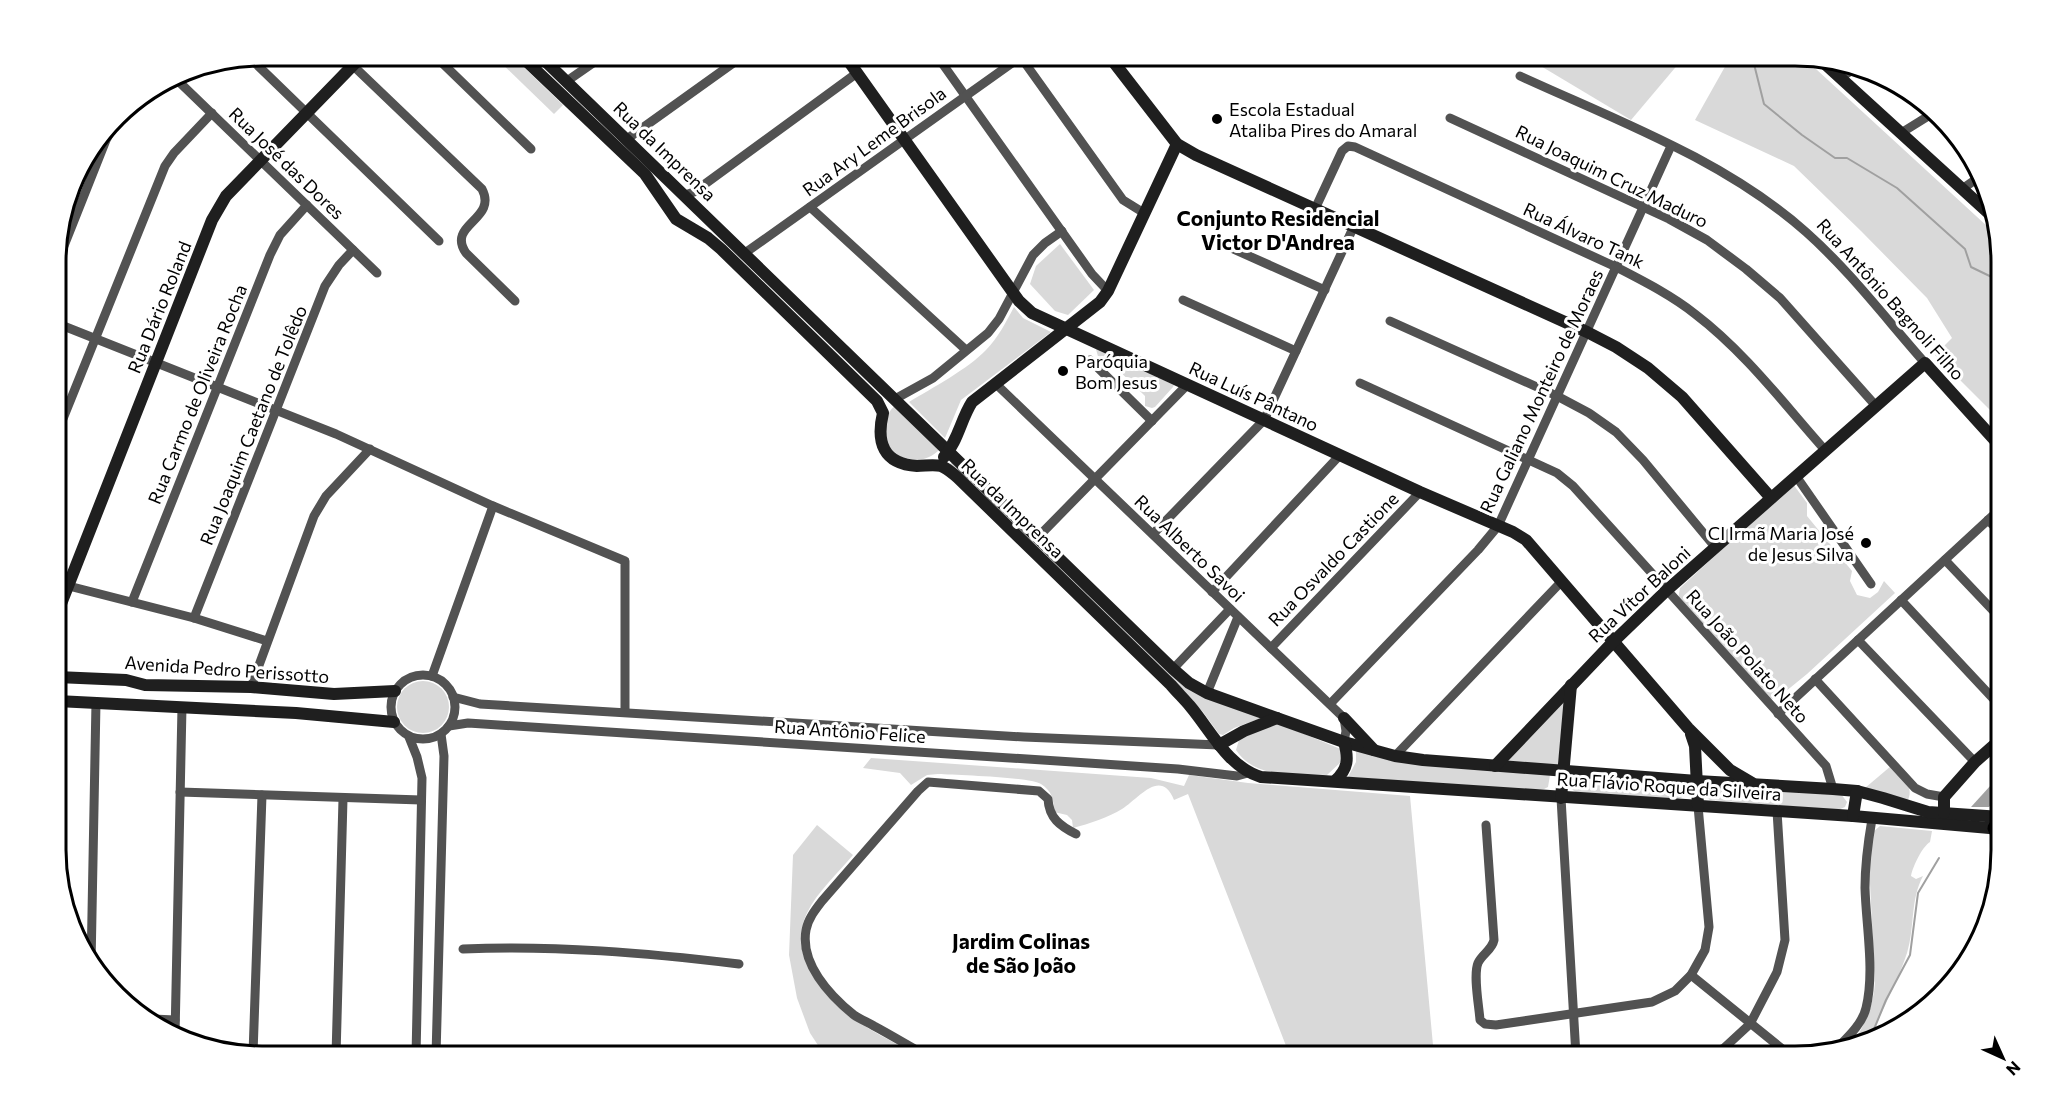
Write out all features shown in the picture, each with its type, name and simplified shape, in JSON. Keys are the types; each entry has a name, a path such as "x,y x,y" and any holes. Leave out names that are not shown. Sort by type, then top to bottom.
{"street":[{"path":"259,66 439,240"},
{"name":"Rua Dário Roland","path":"66,575 156,362 212,220 226,196 352,66"},
{"path":"354,66 482,189 486,196 486,205 483,212 465,229 461,238 461,246 515,301"},
{"path":"445,66 531,148"},
{"name":"Rua da Imprensa","path":"531,66 643,173 676,219 708,238 721,249 877,401 883,413 880,440 885,451 893,459 905,464 944,467 957,477 1171,685 1219,745 1248,773"},
{"name":"Rua da Imprensa","path":"551,66 1189,683 1207,693 1344,742"},
{"path":"567,81 589,66"},
{"path":"627,139 729,66"},
{"name":"Rua Luís Pântano","path":"852,66 1013,292 1032,313 1526,540 1688,728 1730,770 1753,784"},
{"path":"944,66 1092,274 1108,291"},
{"name":"Rua Ary Leme Brisola","path":"745,253 1007,66"},
{"path":"1028,66 1123,200 1144,213"},
{"path":"1116,66 1177,144 1587,332 1616,347 1648,368 1682,398 1771,498"},
{"path":"1831,70 1983,208"},
{"path":"668,210 677,198 694,192 857,73"},
{"path":"1840,78 1847,73"},
{"name":"Rua Antônio Bagnoli Filho","path":"1520,76 1716,169 1754,193 1805,231 1836,261 1991,436"},
{"name":"Rua José das Dores","path":"181,84 377,273"},
{"path":"66,411 165,166 174,153 212,114"},
{"path":"1901,133 1927,117"},
{"name":"Rua Joaquim Cruz Maduro","path":"1450,118 1643,207 1707,240 1780,298 1876,406"},
{"path":"935,465 948,452 963,415 972,402 1100,302 1108,291 1177,144"},
{"name":"Rua Álvaro Tank","path":"1315,208 1342,151 1348,146 1355,147 1616,267 1695,313 1735,349 1825,450"},
{"name":"Rua Galiano Monteiro de Moraes","path":"1330,704 1478,550 1498,526 1671,146"},
{"path":"68,235 103,148"},
{"path":"1962,189 1973,181"},
{"name":"Rua Carmo de Oliveira Rocha","path":"132,602 270,255 280,235 307,205"},
{"path":"810,207 966,350"},
{"path":"1153,534 1264,420 1354,226"},
{"path":"883,413 895,399 933,378 988,333 999,319 1033,255 1062,231"},
{"path":"1211,239 1325,290"},
{"name":"Rua Joaquim Caetano de Tolêdo","path":"194,618 325,286 339,265 353,250"},
{"path":"1183,300 1296,351"},
{"path":"1390,321 1557,396 1589,413 1616,432 1643,460 1715,547"},
{"path":"66,327 311,424 493,506 625,561 625,711"},
{"path":"1090,360 1152,421"},
{"name":"Rua Vítor Baloni","path":"1495,766 1613,642 1667,590 1925,363"},
{"name":"Rua João Polato Neto","path":"1360,383 1557,473 1573,486 1826,766 1833,789"},
{"name":"Rua Alberto Savoi","path":"996,384 1344,718"},
{"path":"1038,537 1187,385"},
{"path":"251,687 314,516 326,496 370,449"},
{"path":"1212,592 1340,455"},
{"path":"1796,476 1871,584"},
{"name":"Rua Osvaldo Castione","path":"1271,648 1420,492"},
{"path":"432,676 493,506"},
{"path":"1778,714 1991,517"},
{"path":"1988,520 1991,523"},
{"path":"1944,560 1991,609"},
{"path":"1395,756 1561,582"},
{"path":"66,585 194,618 267,641"},
{"path":"1901,600 1991,696"},
{"path":"1173,669 1230,609"},
{"path":"1207,693 1238,617"},
{"path":"1858,640 1975,762"},
{"path":"421,675 432,676 449,687 455,707 453,717 449,726 441,734 431,739 420,740 409,737 400,731 394,722 390,712 391,701 402,682 421,675"},
{"name":"Avenida Pedro Perissotto","path":"66,677 126,680 145,685 251,687 334,694 395,691"},
{"path":"124,704 126,680"},
{"path":"1815,680 1916,788 1922,792 1944,796"},
{"path":"1571,685 1561,798 1575,1046"},
{"name":"Rua Antônio Felice","path":"453,697 480,704 1024,737 1219,745"},
{"path":"66,701 296,713 394,722"},
{"path":"92,948 96,702"},
{"path":"175,1026 182,707"},
{"path":"1219,745 1244,731 1277,718"},
{"path":"1248,773 1261,777 1335,781 1347,765 1344,718"},
{"path":"1344,718 1375,751"},
{"name":"Rua Antônio Felice","path":"449,726 468,723 1100,763 1237,776 1248,773"},
{"name":"Rua Luís Pântano","path":"1688,728 1695,746 1698,806"},
{"path":"436,1046 444,756 441,734"},
{"path":"409,737 422,778 416,1046"},
{"name":"Rua Flávio Roque da Silveira","path":"1344,742 1395,756 1423,760 1857,791 1914,808 1944,813 1991,826"},
{"path":"1944,813 1944,796 1991,748"},
{"path":"1678,780 1695,766"},
{"name":"Rua Flávio Roque da Silveira","path":"1335,781 1991,827"},
{"path":"909,1046 855,1016 835,997 816,973 806,952 805,941 811,916 822,901 918,790 928,783 1039,791 1048,799 1048,812 1064,828 1076,834"},
{"path":"1853,816 1857,791"},
{"path":"180,792 421,800"},
{"path":"1914,808 1922,792"},
{"path":"253,1045 262,795"},
{"path":"336,1046 344,799"},
{"path":"1486,825 1494,940 1491,948 1477,966 1480,1020 1485,1024 1496,1025 1652,1002 1675,991 1691,975 1705,950 1709,927 1698,806"},
{"path":"1726,1046 1750,1024 1777,972 1785,940 1777,812"},
{"path":"1846,1039 1866,1010 1869,985 1866,876 1872,819"},
{"path":"463,949 568,948 739,964"},
{"path":"1691,975 1778,1046"},
{"path":"164,1020 175,1020"}],"shaded area":[{"path":"504,66 522,66 563,105 554,114"},
{"path":"1541,66 1677,66 1631,120"},
{"path":"1725,66 1814,67 1987,226 1991,262 1991,411 1935,355 1952,338 1927,298 1861,231 1794,166 1695,120"},
{"path":"1060,244 1094,290 1068,315 1055,311 1030,284 1036,266"},
{"path":"1014,307 1023,318 1051,332 961,400 945,438 909,402 970,364 986,350 1002,330"},
{"path":"1096,349 1174,385 1155,407 1145,406 1145,396 1109,361 1100,364"},
{"path":"896,405 940,449 926,458 910,460 895,454 889,448 885,440 885,431 888,414"},
{"path":"953,462 1189,689 1262,718 1234,728 1223,735 1219,734 1203,712 1173,680 950,464"},
{"path":"1793,484 1807,503 1807,516 1852,571 1850,581 1857,595 1870,598 1878,592 1884,581 1895,593 1807,674 1773,699 1766,697 1678,599 1680,588"},
{"path":"423,681 433,683 441,689 447,697 449,707 447,717 441,725 433,731 423,733 413,731 405,725 399,717 397,707 399,697 405,689 413,683"},
{"path":"1565,698 1558,765 1504,762"},
{"path":"1275,722 1343,750 1343,760 1327,775 1290,775 1265,771 1244,760 1236,750 1239,740"},
{"path":"1356,749 1550,775 1548,787 1544,789 1513,789 1348,777 1356,762"},
{"path":"871,758 1151,778 1184,786 1189,775 1248,783 1410,796 1433,1046 1286,1046 1188,794 1174,800 1163,786 1149,788 1117,812 1073,828 1072,820 1067,815 1054,812 1053,800 1048,790 1034,782 1009,778 938,774 927,775 911,785 900,773 863,768"},
{"path":"1891,766 1908,785 1910,795 1908,800 1865,788"},
{"path":"1576,777 1683,784 1687,790 1685,796 1678,799 1577,793 1570,788 1569,784"},
{"path":"1991,785 1991,805 1989,807 1971,807"},
{"path":"1711,786 1841,794 1847,802 1845,807 1838,810 1710,800 1703,796 1704,790"},
{"path":"817,825 853,855 811,905 802,925 801,946 808,966 836,1001 857,1021 899,1046 818,1046 810,1033 797,998 789,955 793,855"},
{"path":"1880,826 1932,831 1930,842 1918,857 1911,876 1916,879 1923,876 1916,894 1904,963 1874,1029 1857,1036 1869,1013 1875,982 1869,864 1873,832"}],"waterway":[{"path":"1754,66 1764,104 1835,158 1847,158 1897,188 1965,249 1971,267 1991,277"},
{"path":"1874,1029 1886,1000 1910,955 1918,893 1939,858"}],"place":[{"name":"Escola Estadual Ataliba Pires do Amaral","path":"1217,119"},
{"name":"Paróquia Bom Jesus","path":"1063,371"},
{"name":"CI Irmã Maria José de Jesus Silva","path":"1866,543"}],"district":[{"name":"Conjunto Residencial Victor D'Andrea","path":"1278,229"},
{"name":"Jardim Colinas de São João","path":"1021,952"}]}
